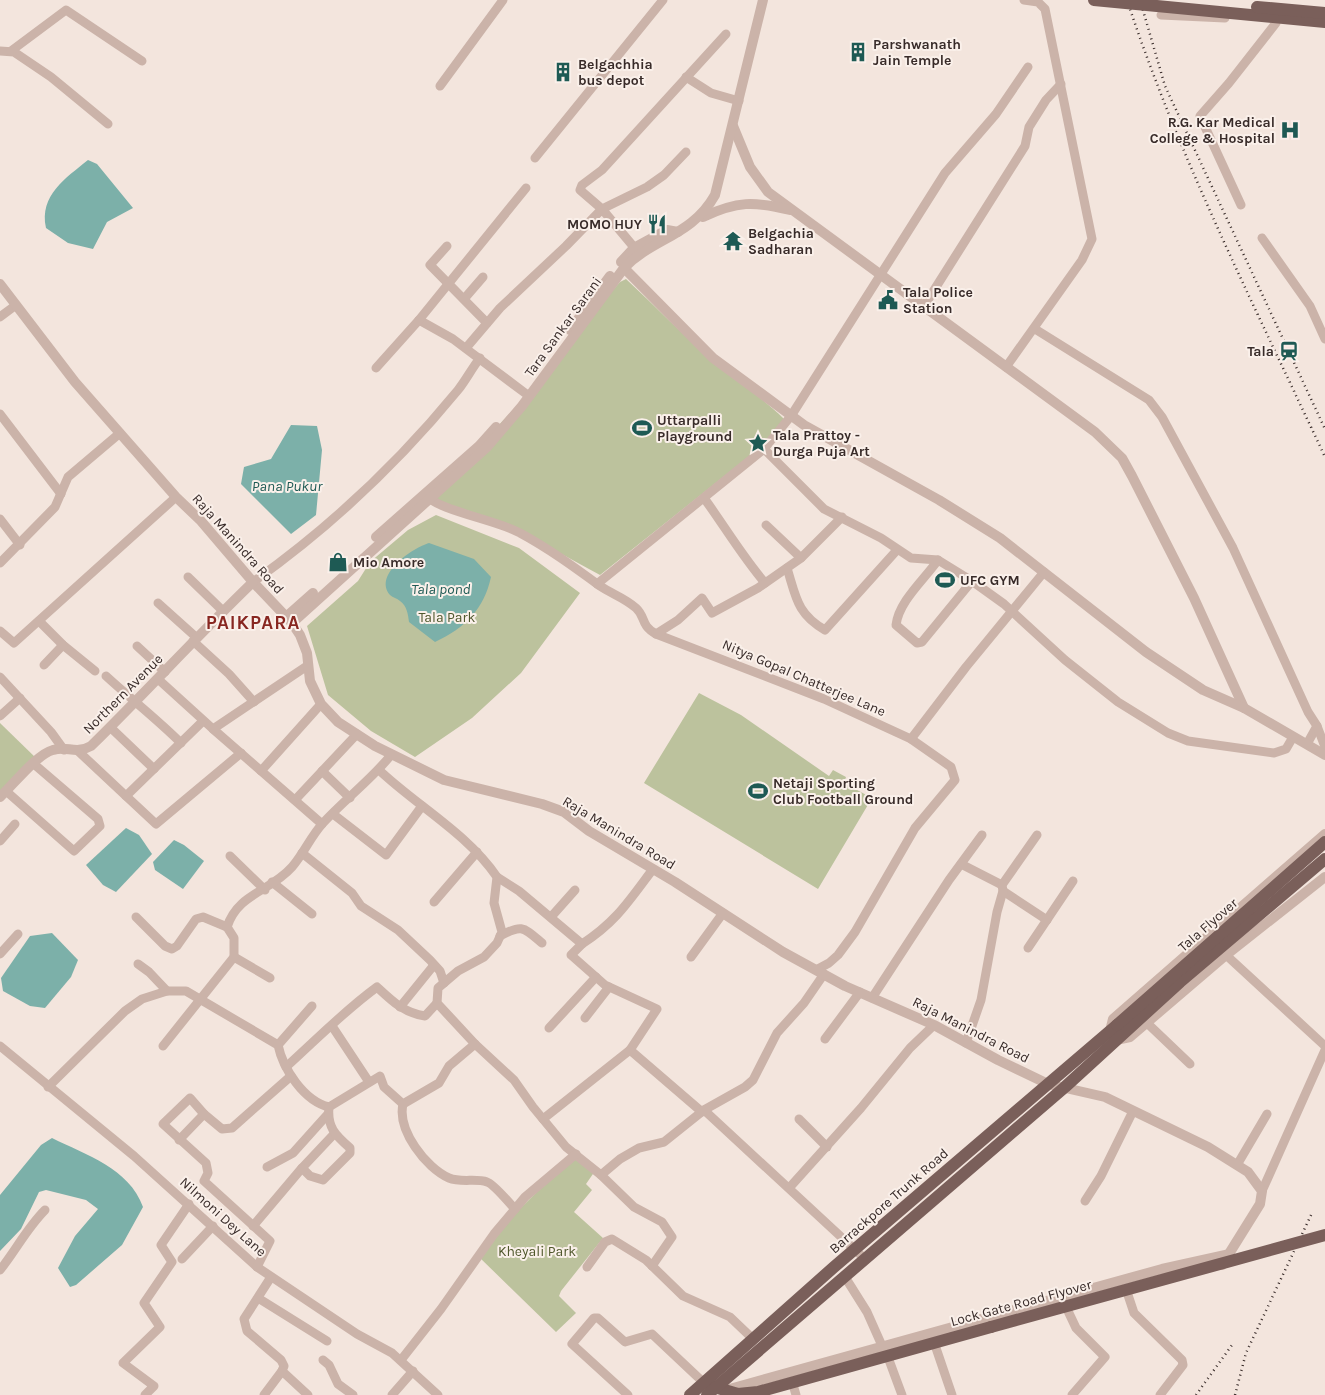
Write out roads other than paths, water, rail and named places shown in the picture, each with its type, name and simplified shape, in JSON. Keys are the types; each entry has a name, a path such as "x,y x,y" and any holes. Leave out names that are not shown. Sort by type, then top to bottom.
{"main road":[{"path":"1094,0 1325,22"},
{"path":"1155,0 1325,13"},
{"name":"Tala Flyover","path":"1117,1032 1319,843"},
{"name":"Tala Flyover","path":"1117,1032 1180,982 1325,858"},
{"name":"Barrackpore Trunk Road","path":"690,1395 1048,1084 1117,1032"},
{"name":"Barrackpore Trunk Road","path":"716,1391 865,1259 1065,1088 1117,1032"},
{"name":"Lock Gate Road Flyover","path":"703,1382 716,1391 746,1394 1325,1235"}],"street":[{"path":"440,86 503,0"},
{"path":"535,158 663,0"},
{"name":"Tara Sankar Sarani","path":"289,620 371,549 427,497 487,447 637,251 669,239 706,211 715,196 763,0"},
{"path":"1006,367 1082,260 1092,238 1045,9 1038,2 1024,0"},
{"path":"11,51 66,10 142,62"},
{"path":"1161,15 1325,26"},
{"path":"1242,206 1200,116 1235,76 1276,23"},
{"path":"419,320 466,348 527,394 590,302 637,251 602,209 580,188 602,170 726,34"},
{"path":"0,51 11,51 51,77 108,124"},
{"path":"597,584 764,449 791,416 881,275 906,232 945,174 996,114 1028,67"},
{"path":"686,77 711,94 739,101"},
{"path":"924,306 1021,153 1027,140 1029,127 1046,100 1061,84"},
{"path":"733,126 754,173 768,192 1095,432 1122,458 1194,598 1244,708"},
{"path":"466,348 500,308 602,209 664,175 686,152"},
{"path":"376,368 449,284 526,188"},
{"path":"699,218 718,209 758,203 796,212"},
{"path":"1262,238 1310,306 1325,339"},
{"path":"447,246 430,265 487,323"},
{"path":"624,268 713,358 791,416 939,500 1000,538 1146,652 1203,690 1244,708 1325,755"},
{"path":"464,299 484,277"},
{"name":"Raja Manindra Road","path":"0,284 75,382 176,497 224,546 253,582 289,620 300,635 307,653 310,680 321,704 338,722 391,755 444,780 542,804 564,812 588,831 820,972 872,998 934,1025 1048,1084 1104,1097 1208,1147 1248,1172 1262,1192"},
{"path":"0,317 16,305"},
{"path":"1034,329 1149,400 1162,417 1232,548 1308,712 1317,726 1325,747"},
{"path":"253,582 278,564 358,496 460,388 480,358"},
{"path":"0,414 60,494"},
{"path":"0,563 55,508 68,477 120,433"},
{"path":"764,449 824,509 881,538 911,558 938,560 972,581 1012,611 1065,660 1118,702 1168,734 1188,741 1274,753 1286,749 1293,737"},
{"path":"0,631 14,643 176,497"},
{"path":"427,497 519,532 638,609 647,628 656,634 678,620 702,598 712,613 788,568 801,558 842,517"},
{"path":"704,498 725,526 744,558 765,582"},
{"path":"0,519 20,545"},
{"path":"766,525 801,558"},
{"path":"788,568 799,608 804,616 825,630 897,550"},
{"path":"938,560 907,600 896,620 896,625 917,643 922,642 972,581"},
{"path":"911,739 1044,572"},
{"path":"188,577 223,611"},
{"name":"Northern Avenue","path":"3,794 45,753 54,749 78,751 91,746 253,582"},
{"path":"158,603 229,674 254,702"},
{"path":"39,621 63,645 95,671"},
{"name":"Nitya Gopal Chatterjee Lane","path":"656,634 824,699 911,739 951,767 955,780 915,828 844,947 820,972"},
{"path":"44,665 63,645"},
{"path":"137,646 202,722 213,729 322,824"},
{"path":"213,729 307,666"},
{"path":"106,676 135,702 150,712 181,743"},
{"path":"0,677 64,750"},
{"path":"0,716 20,698"},
{"path":"261,771 321,704"},
{"path":"126,796 202,722"},
{"path":"1307,744 1317,726"},
{"path":"110,727 154,769"},
{"path":"295,800 357,734"},
{"path":"78,751 156,824 241,753"},
{"path":"227,927 231,914 239,904 265,890 272,882 292,868 322,824 379,770 391,755"},
{"path":"3,794 74,851 100,826 98,819 34,764"},
{"path":"322,770 350,798"},
{"path":"379,770 392,784 422,806 477,852 497,877 520,891 582,944"},
{"path":"333,814 386,856 422,806"},
{"path":"0,841 15,824"},
{"path":"1325,834 1319,843 1325,858"},
{"path":"872,998 982,835"},
{"path":"966,1043 982,1000 1003,888 1037,835"},
{"path":"434,902 477,852"},
{"path":"302,853 352,893 362,906 398,930 434,965 444,983"},
{"path":"230,856 265,890"},
{"path":"961,864 1003,888 1047,920"},
{"path":"543,1119 630,1050 657,1009 609,987 571,955 582,944 605,929 625,907 653,869"},
{"path":"286,1067 332,1026 349,1007 377,988 400,1007 414,1014 425,1016 437,1003 438,988 458,971 484,957 497,944 502,932 494,903 497,877"},
{"path":"1117,1032 1130,1037 1226,955 1325,877"},
{"path":"1028,948 1072,881"},
{"path":"272,882 312,914"},
{"path":"551,918 575,890"},
{"path":"691,956 723,913"},
{"path":"136,917 165,946 172,949 177,946 196,919 203,917 227,927 234,938 234,956 162,1046"},
{"path":"500,936 516,927 522,928 542,943"},
{"path":"0,954 18,934"},
{"path":"770,1395 795,1392 889,1360 1218,1269 1230,1254 1260,1204 1262,1192 1325,1048 1226,955"},
{"path":"234,956 270,978"},
{"path":"138,964 168,991"},
{"path":"400,1007 434,965"},
{"path":"601,1175 620,1159 639,1148 664,1142 703,1111 745,1087 753,1080 777,1033 804,1003 820,972"},
{"path":"549,1028 596,978"},
{"path":"585,1018 609,987"},
{"path":"48,1087 125,1011 142,999 168,991 186,991 278,1045 292,1080 318,1104 328,1110"},
{"path":"825,1039 860,992"},
{"path":"437,1003 475,1044 514,1080 566,1147 601,1175 634,1207 662,1222 671,1232 672,1237 669,1244 652,1266"},
{"path":"278,1045 312,1006"},
{"path":"1147,1023 1190,1064"},
{"path":"790,1187 827,1147 910,1048 934,1025"},
{"path":"332,1026 369,1082"},
{"path":"403,1104 439,1083 449,1066 475,1044"},
{"name":"Nilmoni Dey Lane","path":"0,1046 48,1087 101,1128 189,1204 256,1267 353,1331 392,1353 438,1395"},
{"path":"630,1050 790,1187 865,1259"},
{"path":"256,1267 270,1241 204,1181 208,1173 206,1164 163,1124 190,1098 204,1114 222,1129 232,1128 291,1076"},
{"path":"267,1167 293,1153 328,1110 380,1076 384,1087 403,1104"},
{"path":"403,1104 402,1110 406,1128 417,1152 449,1178 488,1182 515,1209"},
{"path":"302,1168 310,1176 323,1180 350,1153 350,1148 334,1134 329,1125 328,1110"},
{"path":"1085,1201 1101,1176 1133,1111"},
{"path":"179,1140 204,1114"},
{"path":"1237,1165 1267,1114"},
{"path":"799,1119 827,1147"},
{"path":"253,1226 302,1168 334,1134"},
{"path":"401,1360 442,1309 494,1234 515,1209 576,1154"},
{"path":"145,1395 154,1386 123,1363 160,1327 144,1303 172,1262 161,1245 189,1204"},
{"path":"0,1270 16,1250 29,1226 45,1210"},
{"path":"182,1259 213,1226"},
{"path":"586,1266 606,1242 612,1239 637,1253 683,1296 730,1317 753,1339"},
{"path":"716,1391 882,1348 1162,1269 1230,1254"},
{"path":"264,1395 284,1366 281,1360 247,1331 244,1319 272,1277"},
{"path":"845,1277 867,1312 882,1348"},
{"path":"1128,1295 1134,1313 1182,1360 1184,1365 1160,1395"},
{"path":"258,1298 327,1340"},
{"path":"1068,1311 1079,1332 1105,1357 1072,1395"},
{"path":"628,1395 572,1344 594,1318 598,1318 625,1342 652,1334 703,1382"},
{"path":"936,1348 952,1395"},
{"path":"323,1360 328,1365 338,1384 353,1395"},
{"path":"889,1360 902,1395"},
{"path":"282,1371 308,1395"},
{"path":"392,1395 413,1371"}],"water":[{"path":"88,160 97,164 133,208 107,222 93,249 68,243 46,228 45,216 50,197 56,188"},
{"name":"Pana Pukur","path":"291,425 317,426 322,450 316,515 291,534 241,484 244,467 271,459"},
{"name":"Tala pond","path":"429,543 474,559 491,577 484,599 472,616 464,624 435,642 409,622 408,613 404,605 390,595 386,587 387,579 397,563 414,550"},
{"path":"126,828 139,835 152,854 116,892 103,885 86,865"},
{"path":"174,840 184,845 204,861 183,889 155,870 153,862"},
{"path":"52,933 78,960 71,977 45,1008 30,1006 3,991 1,978 30,936"},
{"path":"52,1138 105,1164 117,1173 128,1182 143,1207 122,1245 76,1285 70,1287 58,1268 75,1236 98,1209 86,1200 46,1190 39,1192 21,1229 0,1251 0,1195 41,1145"}],"railway":[{"path":"1127,0 1170,117 1219,232 1325,457"},
{"path":"1140,0 1165,86 1325,429"},
{"path":"1235,1395 1246,1353 1312,1213"},
{"path":"1196,1395 1232,1345"}],"place":[{"name":"Parshwanath Jain Temple","path":"858,52"},
{"name":"Belgachhia bus depot","path":"563,72"},
{"name":"R.G. Kar Medical College & Hospital","path":"1290,130"},
{"name":"MOMO HUY","path":"657,224"},
{"name":"Belgachia Sadharan","path":"733,241"},
{"name":"Tala Police Station","path":"888,300"},
{"name":"Tala","path":"1289,351"},
{"name":"Uttarpalli Playground","path":"642,428"},
{"name":"Tala Prattoy - Durga Puja Art","path":"758,443"},
{"name":"Mio Amore","path":"338,562"},
{"name":"UFC GYM","path":"945,580"},
{"name":"Netaji Sporting Club Football Ground","path":"758,791"}],"district":[{"name":"PAIKPARA","path":"253,623"}],"park label":[{"name":"Tala Park","path":"447,617"},
{"name":"Kheyali Park","path":"537,1251"}]}
